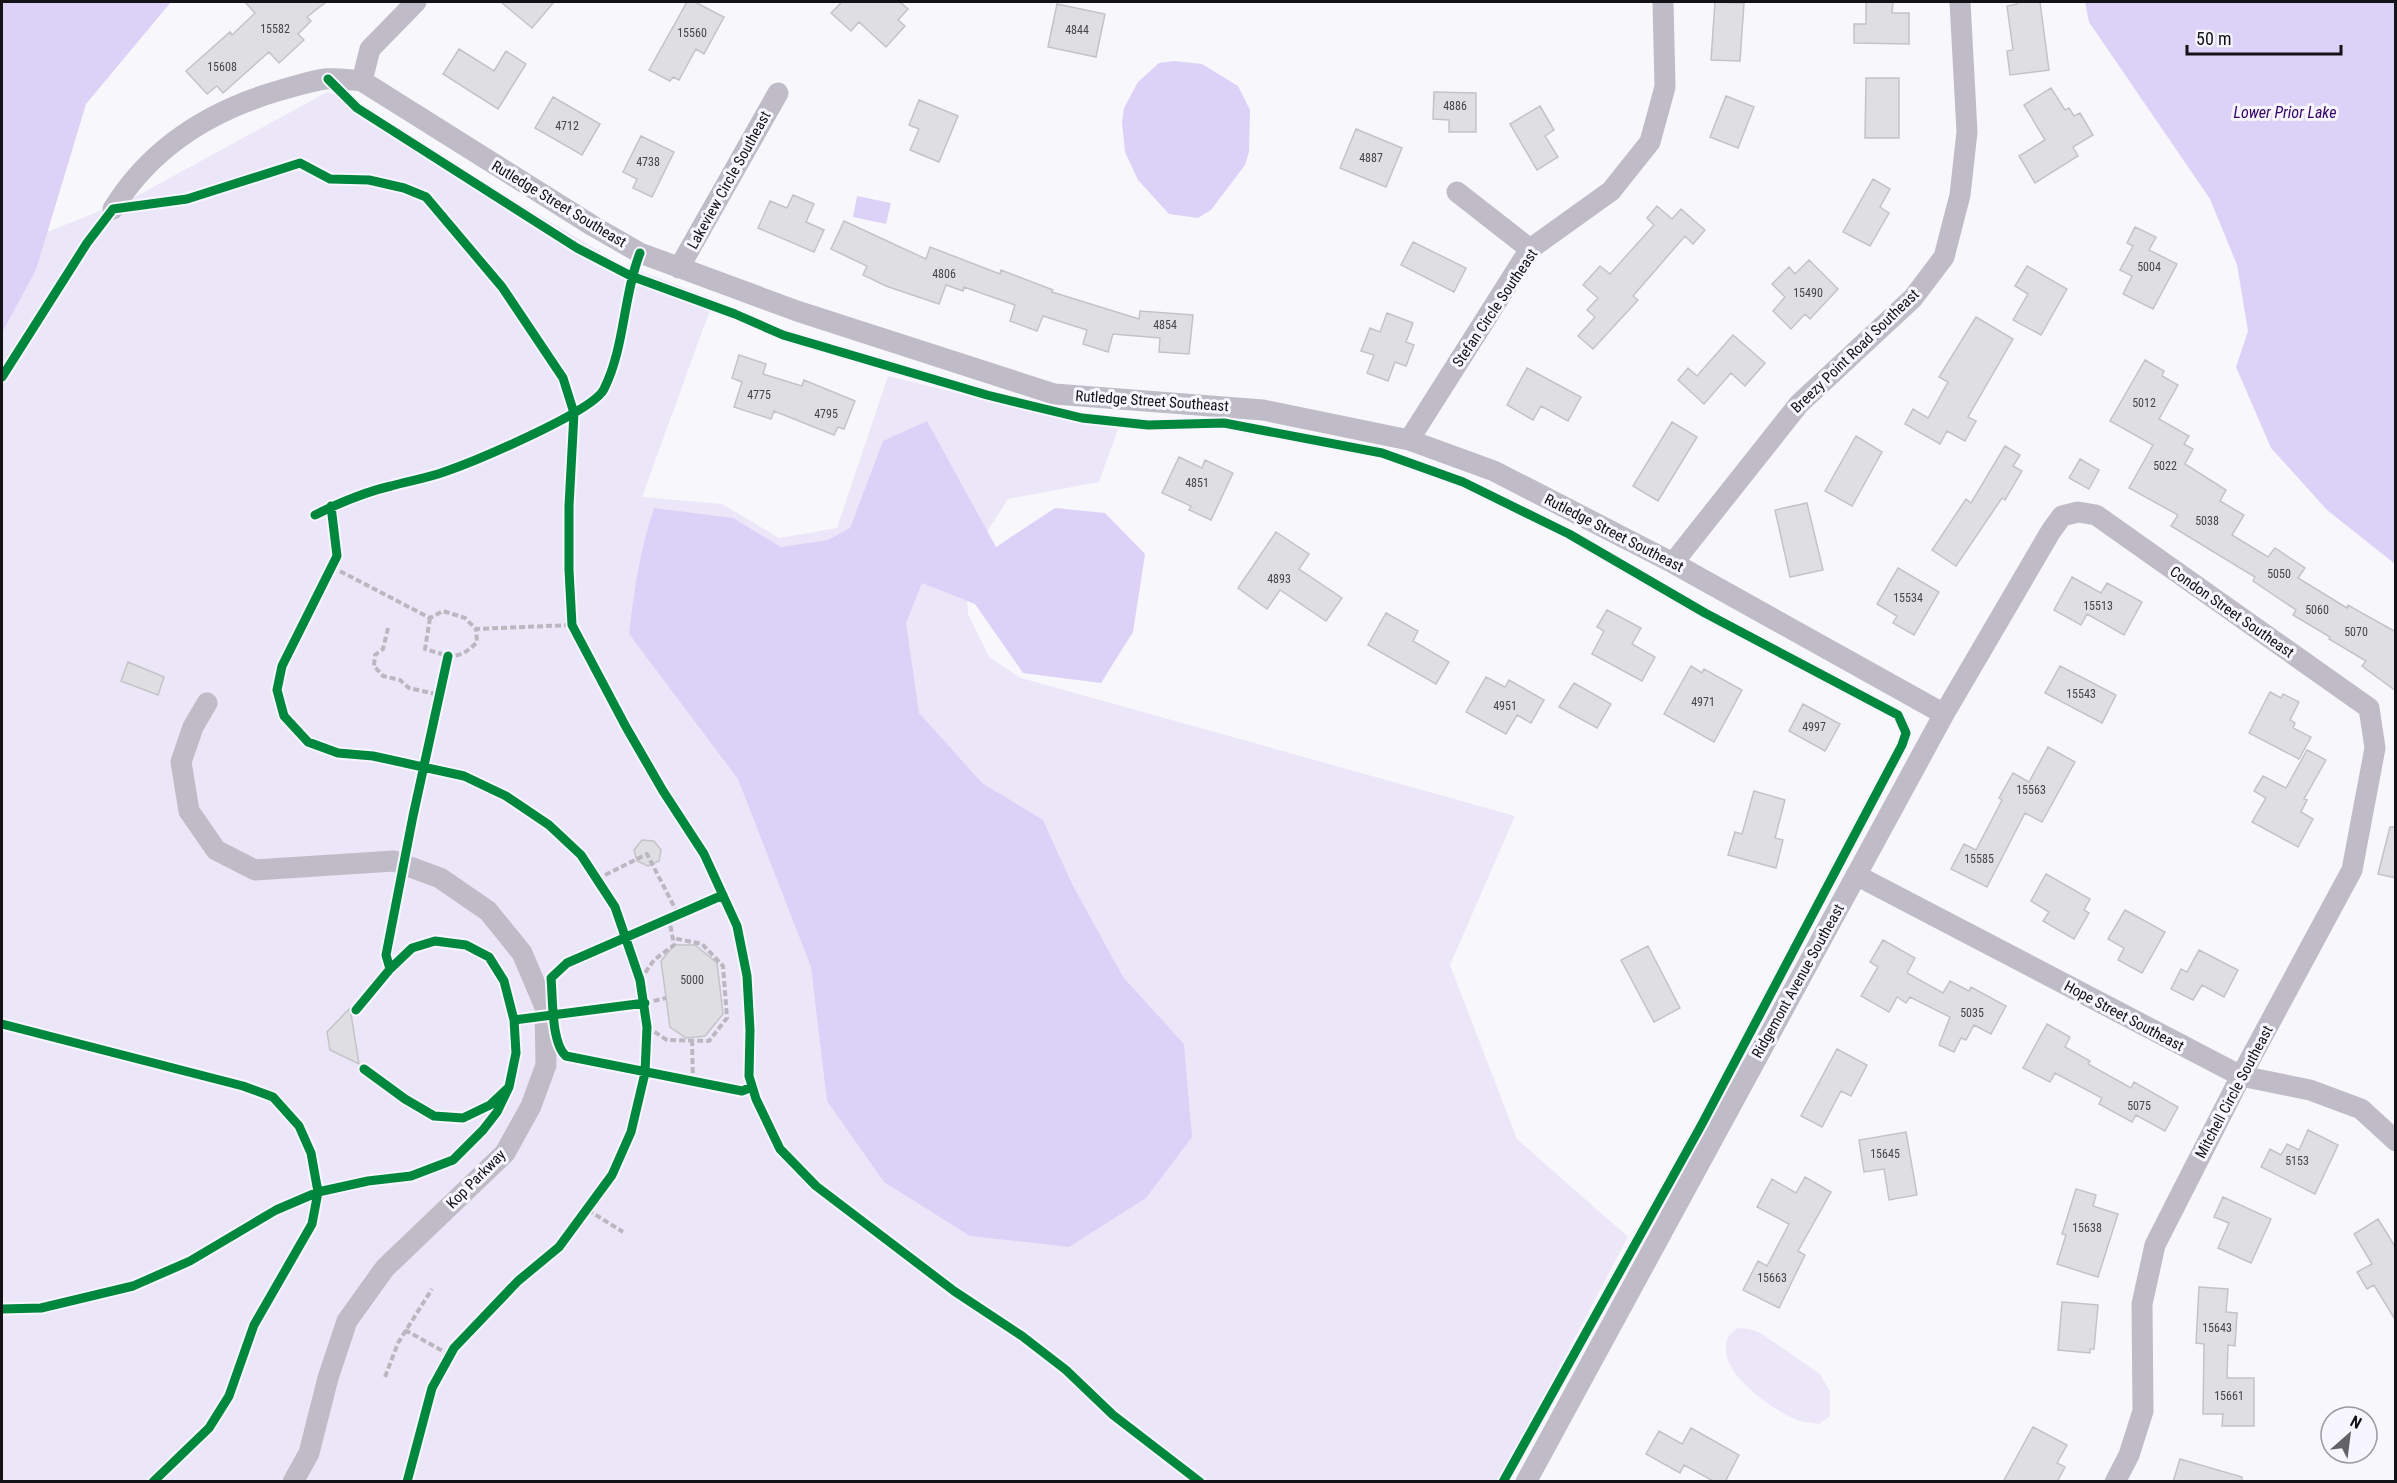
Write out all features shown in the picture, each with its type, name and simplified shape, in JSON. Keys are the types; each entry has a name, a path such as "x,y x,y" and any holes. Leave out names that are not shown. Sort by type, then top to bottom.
{"street":[{"path":"112,209 127,186 164,147 199,123 248,100 307,83 328,79 362,81 370,49 416,2"},
{"name":"Stefan Circle Southeast","path":"1409,440 1530,249 1611,190 1650,142 1665,87 1663,2"},
{"name":"Breezy Point Road Southeast","path":"1673,563 1799,404 1913,298 1944,257 1960,195 1967,132 1960,2"},
{"name":"Rutledge Street Southeast","path":"362,81 640,253 797,311 1053,394 1263,410 1409,440 1494,471 1673,563 1944,714"},
{"name":"Lakeview Circle Southeast","path":"679,268 778,93"},
{"path":"1457,192 1530,249"},
{"name":"Ridgemont Avenue Southeast","path":"1526,1482 1944,714 2062,516 2078,512 2096,515"},
{"name":"Condon Street Southeast","path":"2096,515 2369,708"},
{"name":"Kop Parkway","path":"207,703 193,727 181,762 189,811 216,850 255,870 394,861 440,878 488,911 522,953 545,1007 546,1065 531,1106 505,1153 385,1268 347,1320 328,1378 309,1453 294,1482"},
{"name":"Mitchell Circle Southeast","path":"2115,1482 2129,1455 2143,1411 2142,1304 2155,1245 2241,1076 2352,870 2375,748 2369,708"},
{"name":"Hope Street Southeast","path":"1856,875 2241,1076 2310,1090 2361,1109 2396,1141"}],"path":[{"path":"332,567 430,618"},
{"path":"443,611 465,618 476,629 477,642 466,653 448,656 425,649 430,618 443,611"},
{"path":"476,629 572,625"},
{"path":"388,628 383,649 375,655 374,666 383,676 400,680 409,688 440,695"},
{"path":"597,879 647,854 678,914"},
{"path":"640,980 654,960 674,945 669,918"},
{"path":"647,1027 667,1040 710,1041 727,1018 723,966 702,944 673,938"},
{"path":"645,1003 666,998"},
{"path":"692,1040 693,1082"},
{"path":"588,1210 622,1232"},
{"path":"385,1377 398,1343 432,1289"},
{"path":"405,1330 450,1355"}],"shaded area":[{"path":"327,92 353,99 619,263 714,299 642,497 722,504 779,538 837,528 888,376 1118,429 1099,482 1008,499 990,527 966,580 968,614 989,657 1021,678 1515,816 1450,965 1517,1139 1628,1237 1499,1481 2,1481 2,333 36,270 47,232 135,197"},
{"path":"1738,1328 1750,1329 1762,1334 1820,1374 1830,1391 1830,1416 1819,1424 1800,1421 1766,1403 1743,1383 1728,1361 1726,1351 1728,1338"}],"water":[{"path":"2,2 171,2 86,104 36,270 2,333"},
{"name":"Lower Prior Lake","path":"2085,2 2395,2 2395,564 2327,510 2271,448 2236,367 2248,331 2237,265 2210,199 2089,22"},
{"path":"1174,61 1202,64 1238,86 1250,110 1249,152 1245,165 1211,210 1198,218 1169,214 1138,180 1125,152 1122,122 1124,108 1138,82 1159,63"},
{"path":"857,196 891,203 886,224 853,217"},
{"path":"927,421 996,547 1055,508 1105,513 1145,554 1133,632 1101,683 1023,673 975,604 922,583 906,623 919,713 982,783 1043,820 1072,884 1123,977 1184,1044 1192,1137 1146,1198 1069,1247 970,1236 884,1182 827,1101 811,967 738,779 629,634 638,570 654,508 733,518 781,547 828,540 850,528 883,441"}],"building":[{"path":"245,2 326,2 307,17 311,21 298,34 304,40 279,63 269,52 223,93 217,86 207,94 186,71 230,32 232,35 255,13"},
{"path":"501,2 554,2 532,28"},
{"path":"687,2 695,2 724,17 704,54 696,49 679,80 673,77 670,81 649,70"},
{"path":"842,2 900,2 908,9 898,20 905,26 886,47 859,22 851,31 831,13"},
{"path":"1715,2 1744,3 1740,61 1711,60"},
{"path":"1866,2 1893,2 1892,13 1909,13 1909,44 1854,43 1854,24 1866,24"},
{"path":"2016,2 2040,2 2049,70 2010,75 2007,51 2013,50 2007,6 2017,4"},
{"path":"1057,4 1105,14 1096,57 1048,47"},
{"path":"459,49 494,71 506,51 526,64 498,109 443,74"},
{"path":"1866,78 1899,78 1899,138 1865,138"},
{"path":"2051,88 2065,110 2069,108 2074,116 2080,113 2093,135 2073,147 2078,156 2035,183 2019,156 2045,140 2024,105"},
{"path":"1434,92 1476,93 1476,132 1449,132 1449,120 1433,119"},
{"path":"1726,96 1754,107 1738,148 1710,137"},
{"path":"553,97 600,124 582,155 535,128"},
{"path":"919,100 958,116 939,162 910,150 919,129 909,125"},
{"path":"1540,106 1554,130 1545,136 1558,157 1537,170 1510,124"},
{"path":"1356,129 1402,148 1386,187 1340,168"},
{"path":"641,136 674,152 652,197 633,188 637,179 623,172"},
{"path":"1873,179 1890,189 1880,207 1889,213 1870,246 1843,232"},
{"path":"793,195 814,204 806,222 824,230 814,252 758,228 770,201 787,208"},
{"path":"1657,206 1672,219 1681,209 1705,230 1693,244 1685,236 1633,296 1638,300 1593,349 1578,336 1595,317 1587,310 1598,298 1583,285 1600,266 1610,274 1654,225 1647,218"},
{"path":"844,221 926,259 930,247 1000,274 1001,270 1053,290 1052,292 1139,319 1140,311 1193,315 1189,354 1159,352 1160,338 1113,334 1108,352 1083,344 1087,330 1043,316 1037,331 1010,321 1015,305 964,287 963,291 946,285 939,304 886,286 863,275 867,266 831,249"},
{"path":"2135,227 2156,237 2149,250 2177,264 2153,309 2123,294 2132,276 2120,270 2133,246 2127,243"},
{"path":"1413,242 1466,268 1454,292 1401,265"},
{"path":"1809,260 1838,289 1810,319 1805,314 1791,329 1773,311 1785,297 1772,284 1789,267 1795,274"},
{"path":"2027,266 2067,289 2041,335 2013,320 2028,294 2015,286"},
{"path":"1387,313 1413,323 1406,342 1414,345 1406,366 1395,362 1388,381 1367,373 1374,355 1361,351 1370,328 1380,332"},
{"path":"1976,317 2013,339 1968,417 1976,421 1965,441 1947,431 1940,444 1905,424 1913,409 1928,418 1948,382 1939,377"},
{"path":"1733,335 1765,363 1745,386 1731,373 1704,404 1678,380 1688,368 1697,376"},
{"path":"739,355 766,364 763,374 802,386 804,380 855,401 844,429 838,427 834,435 774,411 771,419 734,407 742,382 732,378"},
{"path":"2145,360 2164,371 2162,376 2178,385 2159,419 2189,436 2184,444 2193,449 2185,464 2226,490 2220,501 2244,515 2232,535 2268,557 2275,548 2305,568 2298,578 2347,608 2348,605 2396,632 2396,691 2362,666 2366,661 2293,615 2296,610 2253,581 2255,577 2171,526 2178,515 2129,488 2153,445 2110,421"},
{"path":"1527,368 1581,397 1568,421 1541,406 1533,420 1507,405"},
{"path":"1672,422 1697,437 1658,501 1633,486"},
{"path":"1856,436 1882,452 1852,506 1825,491"},
{"path":"2005,446 2020,455 2013,466 2022,471 2005,500 2002,498 1956,566 1932,550 1966,499 1971,503"},
{"path":"1179,457 1202,468 1205,460 1233,473 1211,520 1189,510 1191,506 1162,493"},
{"path":"2080,459 2099,470 2089,489 2069,478"},
{"path":"1807,503 1823,570 1790,577 1775,510"},
{"path":"1276,532 1309,554 1299,569 1342,598 1326,621 1280,590 1267,609 1238,588"},
{"path":"1898,568 1939,592 1914,635 1893,623 1897,616 1877,604"},
{"path":"2072,577 2101,593 2107,583 2142,602 2124,635 2087,614 2081,625 2054,610"},
{"path":"1607,610 1641,628 1632,644 1655,657 1642,681 1592,654 1604,631 1597,627"},
{"path":"1386,613 1418,631 1413,641 1449,662 1436,684 1368,645"},
{"path":"128,662 164,677 158,695 121,681"},
{"path":"1691,666 1702,673 1704,669 1742,690 1714,742 1664,714"},
{"path":"2060,666 2116,695 2102,723 2045,693"},
{"path":"1486,677 1505,687 1509,680 1544,700 1531,723 1517,715 1506,734 1466,712"},
{"path":"1574,683 1611,704 1597,728 1559,707"},
{"path":"2270,692 2281,698 2283,694 2299,702 2290,720 2295,723 2293,728 2311,737 2299,759 2249,733"},
{"path":"1803,704 1840,724 1825,751 1789,731"},
{"path":"2048,747 2075,762 2042,822 2025,813 1987,887 1951,869 1964,844 1976,850 2013,773 2029,782"},
{"path":"2307,750 2326,760 2304,799 2307,800 2301,812 2313,819 2298,847 2252,822 2266,798 2254,791 2263,776 2286,788"},
{"path":"1754,791 1785,800 1775,838 1783,840 1776,868 1728,855 1735,832 1742,834"},
{"path":"2390,827 2396,827 2396,878 2378,874"},
{"path":"642,840 654,841 661,850 659,861 648,866 637,861 634,850"},
{"path":"2046,874 2090,899 2084,910 2089,913 2074,939 2043,921 2049,912 2031,901"},
{"path":"2125,910 2165,932 2142,973 2118,960 2124,948 2108,939"},
{"path":"1883,940 1915,958 1907,973 1943,993 1950,981 1969,991 1971,987 2006,1006 1991,1034 1974,1025 1966,1040 1961,1038 1954,1052 1939,1045 1950,1017 1910,997 1906,1003 1897,997 1889,1012 1861,996 1878,967 1870,962"},
{"path":"674,945 695,945 717,963 723,1014 705,1036 686,1038 670,1027 661,961"},
{"path":"1648,946 1680,1008 1654,1022 1621,960"},
{"path":"2199,950 2238,970 2224,997 2202,985 2193,1000 2171,989 2181,969 2187,972"},
{"path":"350,1008 359,1064 330,1050 327,1032"},
{"path":"2047,1024 2070,1037 2065,1047 2090,1061 2088,1064 2131,1088 2134,1082 2178,1107 2165,1131 2136,1115 2132,1122 2099,1104 2102,1098 2055,1073 2050,1082 2023,1068"},
{"path":"1837,1049 1867,1065 1851,1096 1841,1091 1822,1127 1801,1116"},
{"path":"2308,1130 2338,1145 2315,1194 2261,1167 2270,1149 2281,1155 2287,1144 2299,1150"},
{"path":"1906,1132 1917,1195 1889,1200 1884,1169 1864,1172 1859,1140"},
{"path":"1805,1177 1831,1192 1798,1251 1805,1255 1779,1308 1743,1290 1758,1261 1767,1266 1789,1224 1757,1207 1772,1179 1796,1193"},
{"path":"2076,1189 2096,1195 2093,1206 2118,1214 2098,1277 2057,1264 2066,1235 2062,1234"},
{"path":"2223,1197 2271,1219 2251,1263 2218,1248 2229,1223 2214,1217"},
{"path":"2378,1219 2396,1248 2396,1321 2374,1285 2367,1289 2357,1272 2372,1264 2354,1234"},
{"path":"2199,1287 2228,1289 2226,1312 2237,1313 2235,1346 2228,1345 2227,1378 2254,1378 2254,1426 2222,1426 2223,1414 2203,1414 2204,1344 2196,1343"},
{"path":"2062,1302 2098,1305 2094,1349 2090,1349 2090,1353 2058,1350"},
{"path":"2033,1427 2067,1445 2057,1463 2065,1467 2057,1482 2003,1482"},
{"path":"1691,1428 1739,1455 1725,1482 1715,1482 1684,1465 1680,1473 1646,1454 1659,1431 1682,1444"},
{"path":"2180,1459 2242,1477 2242,1482 2173,1482"}],"cycle path":[{"path":"328,79 357,108 577,248 631,276 735,314 783,335 987,395 1082,418 1148,425 1224,423 1382,453 1463,482 1569,534 1705,613 1898,715 1906,733 1902,745 1702,1124 1503,1482"},
{"path":"2,377 87,243 113,209 187,199 300,163 330,179 369,180 404,188 426,197 502,287 563,378 574,413 569,506 572,625 626,727 663,791 704,854 737,926 747,976 750,1030 749,1076 756,1099 780,1149 816,1186 954,1291 1022,1336 1066,1370 1113,1415 1200,1482"},
{"path":"315,515 381,488 438,474 480,458 556,423 595,399 604,389 611,373 634,269 640,253"},
{"path":"331,506 337,556 282,666 277,690 284,716 308,742 338,753 373,756 464,776 506,796 549,825 581,855 615,907 640,980 647,1027 645,1073 631,1132 612,1175 559,1247 518,1281 454,1348 432,1388 407,1482"},
{"path":"390,969 386,955 448,656"},
{"path":"723,895 567,963 551,978 555,1031 561,1050 566,1056 742,1091 752,1087"},
{"path":"356,1010 390,969 412,948 435,941 466,945 489,957 504,981 514,1020 516,1053 509,1087 490,1105 463,1118 434,1116 405,1099 364,1069"},
{"path":"514,1020 645,1003"},
{"path":"2,1024 243,1086 273,1097 299,1126 311,1153 318,1192 312,1224 254,1325 229,1396 209,1428 153,1482"},
{"path":"2,1309 41,1308 133,1286 190,1261 276,1210 318,1192 368,1181 411,1176 453,1160 483,1130 497,1112 509,1087"}]}
